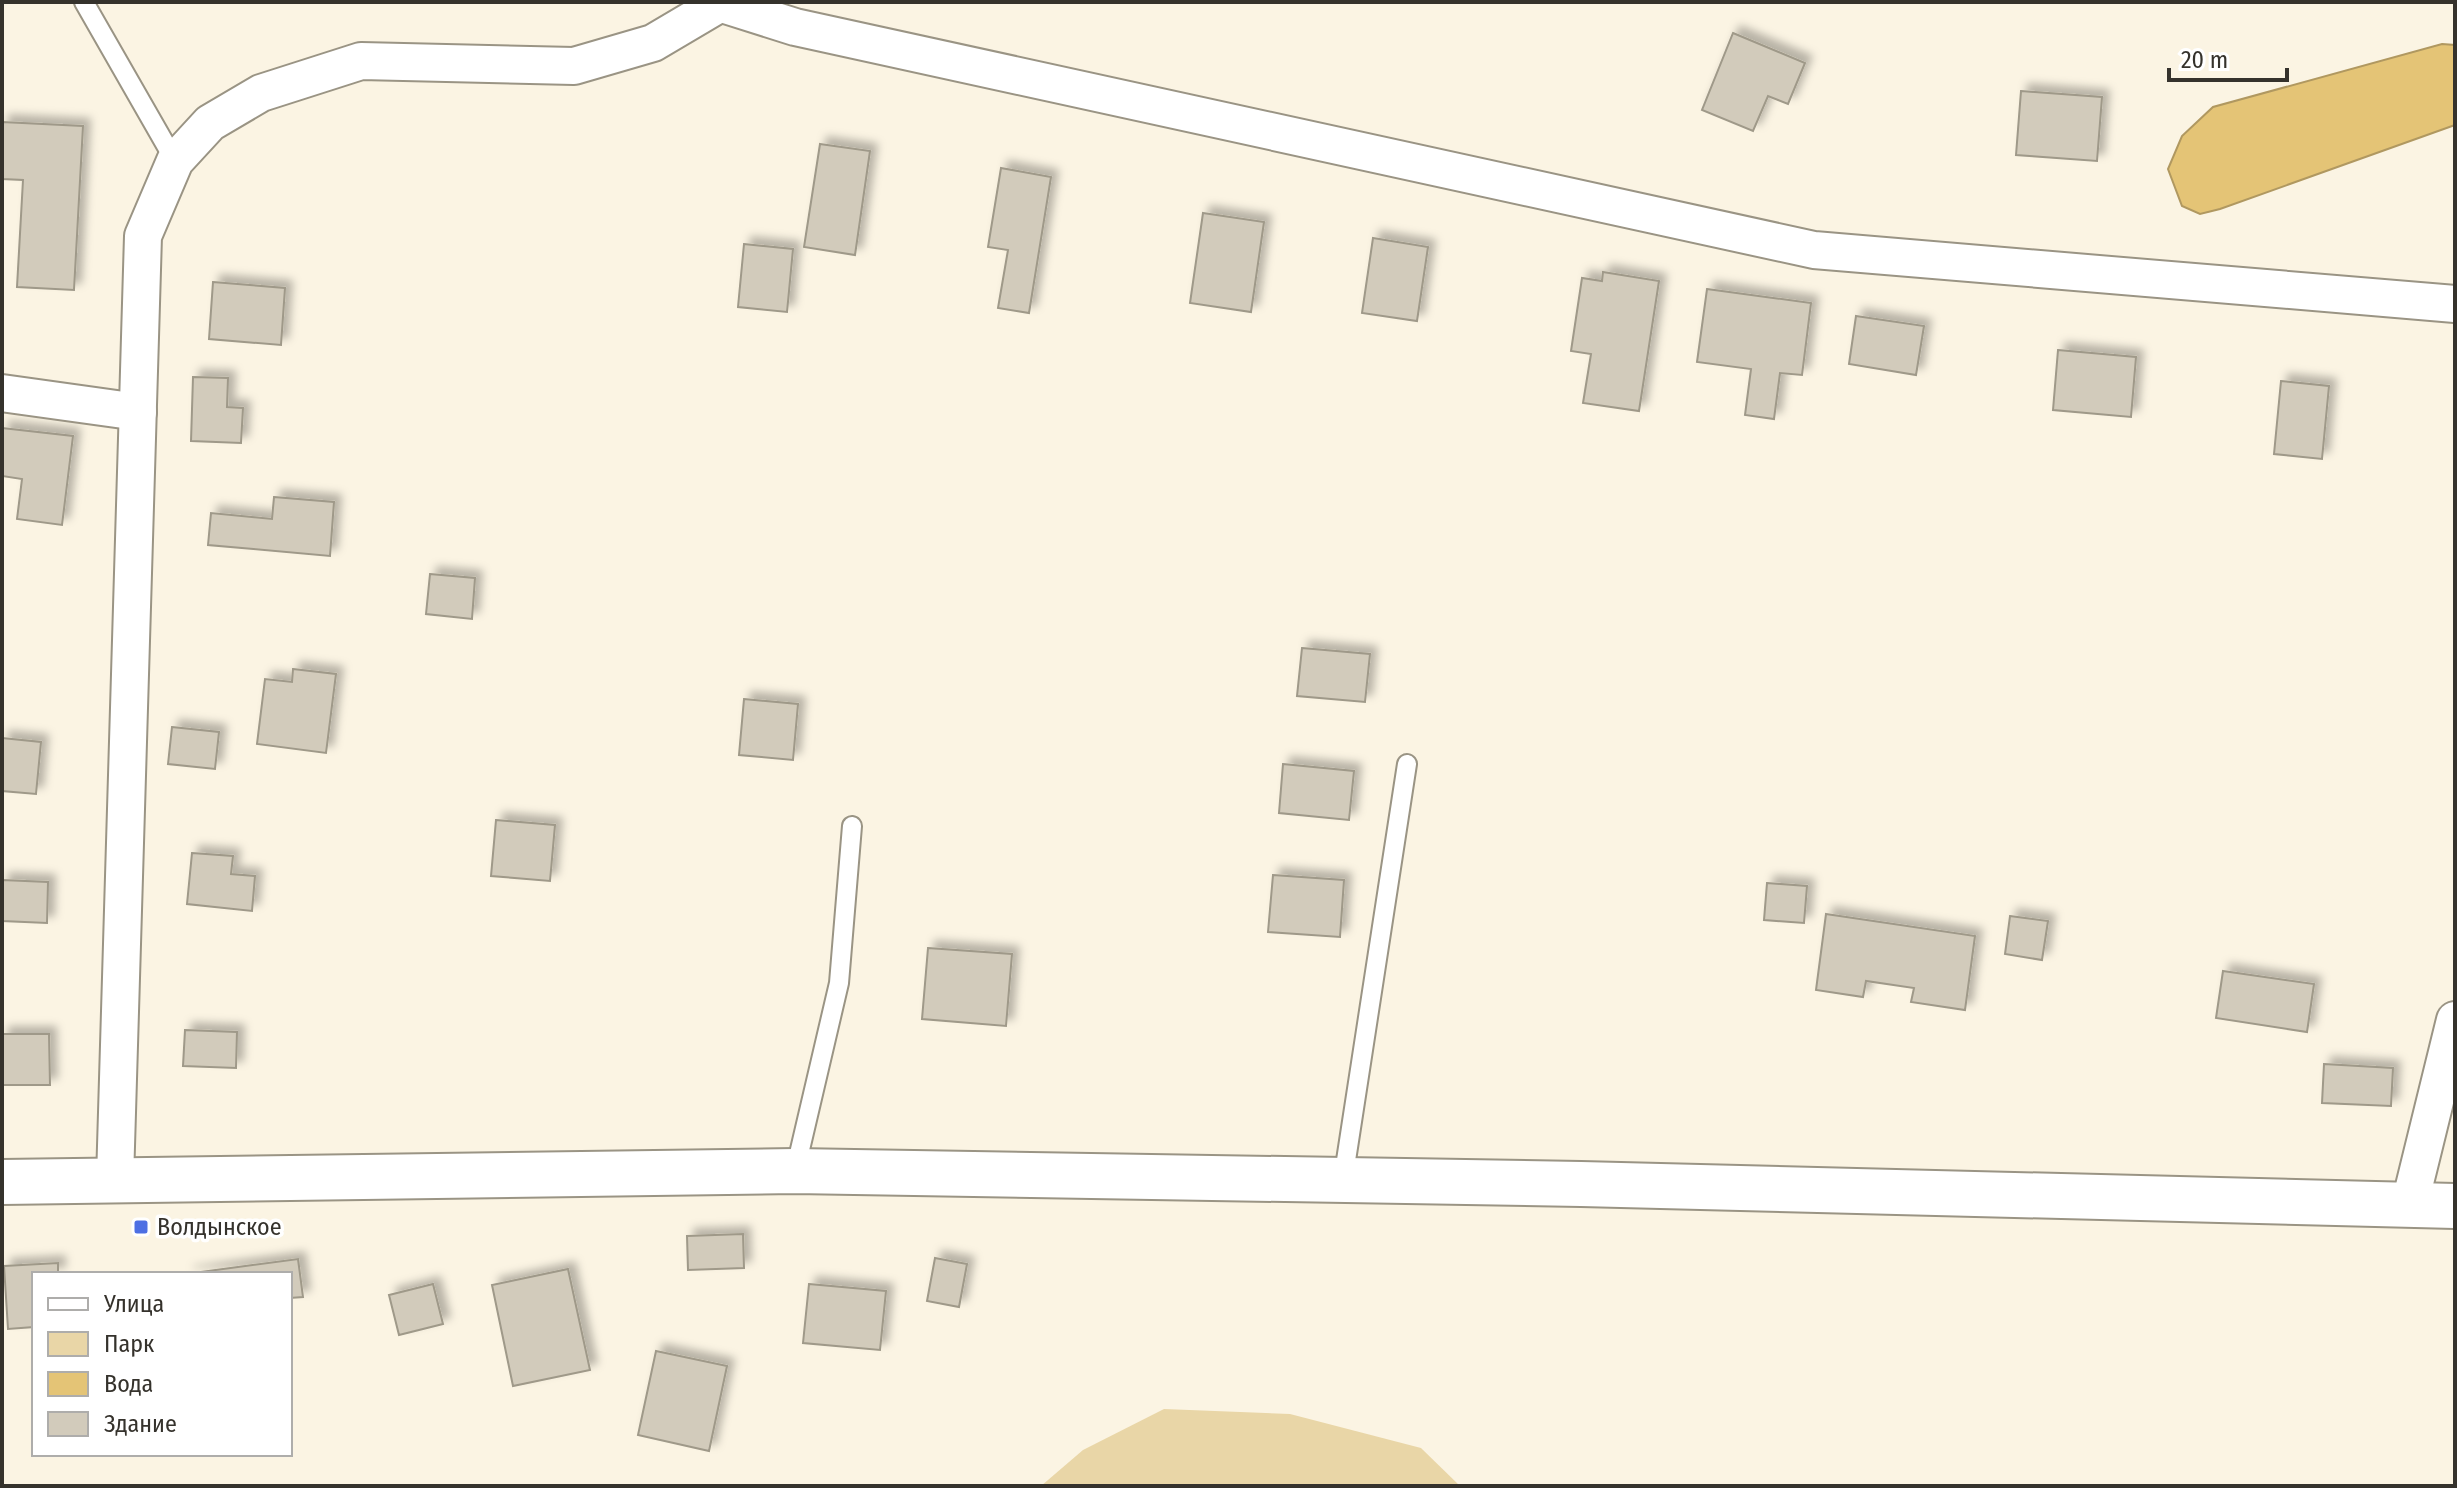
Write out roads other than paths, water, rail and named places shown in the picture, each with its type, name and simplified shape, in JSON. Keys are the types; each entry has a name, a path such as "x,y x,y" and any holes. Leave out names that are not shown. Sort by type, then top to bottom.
{"street":[{"path":"115,1180 143,236 175,161 210,123 261,93 361,61 574,66 653,43 718,3 795,27 1814,250 2455,304"},
{"path":"2,393 138,412"},
{"path":"2410,1203 2455,1020"},
{"path":"2,1182 795,1171 1343,1180 2455,1206"}],"lane":[{"path":"84,2 175,161"},
{"path":"1343,1180 1407,764"},
{"path":"795,1171 839,983 852,826"}],"water":[{"path":"2442,44 2455,45 2455,125 2220,209 2200,214 2182,206 2168,169 2182,136 2213,107"}],"place":[{"name":"Волдынское","path":"141,1227"}]}
